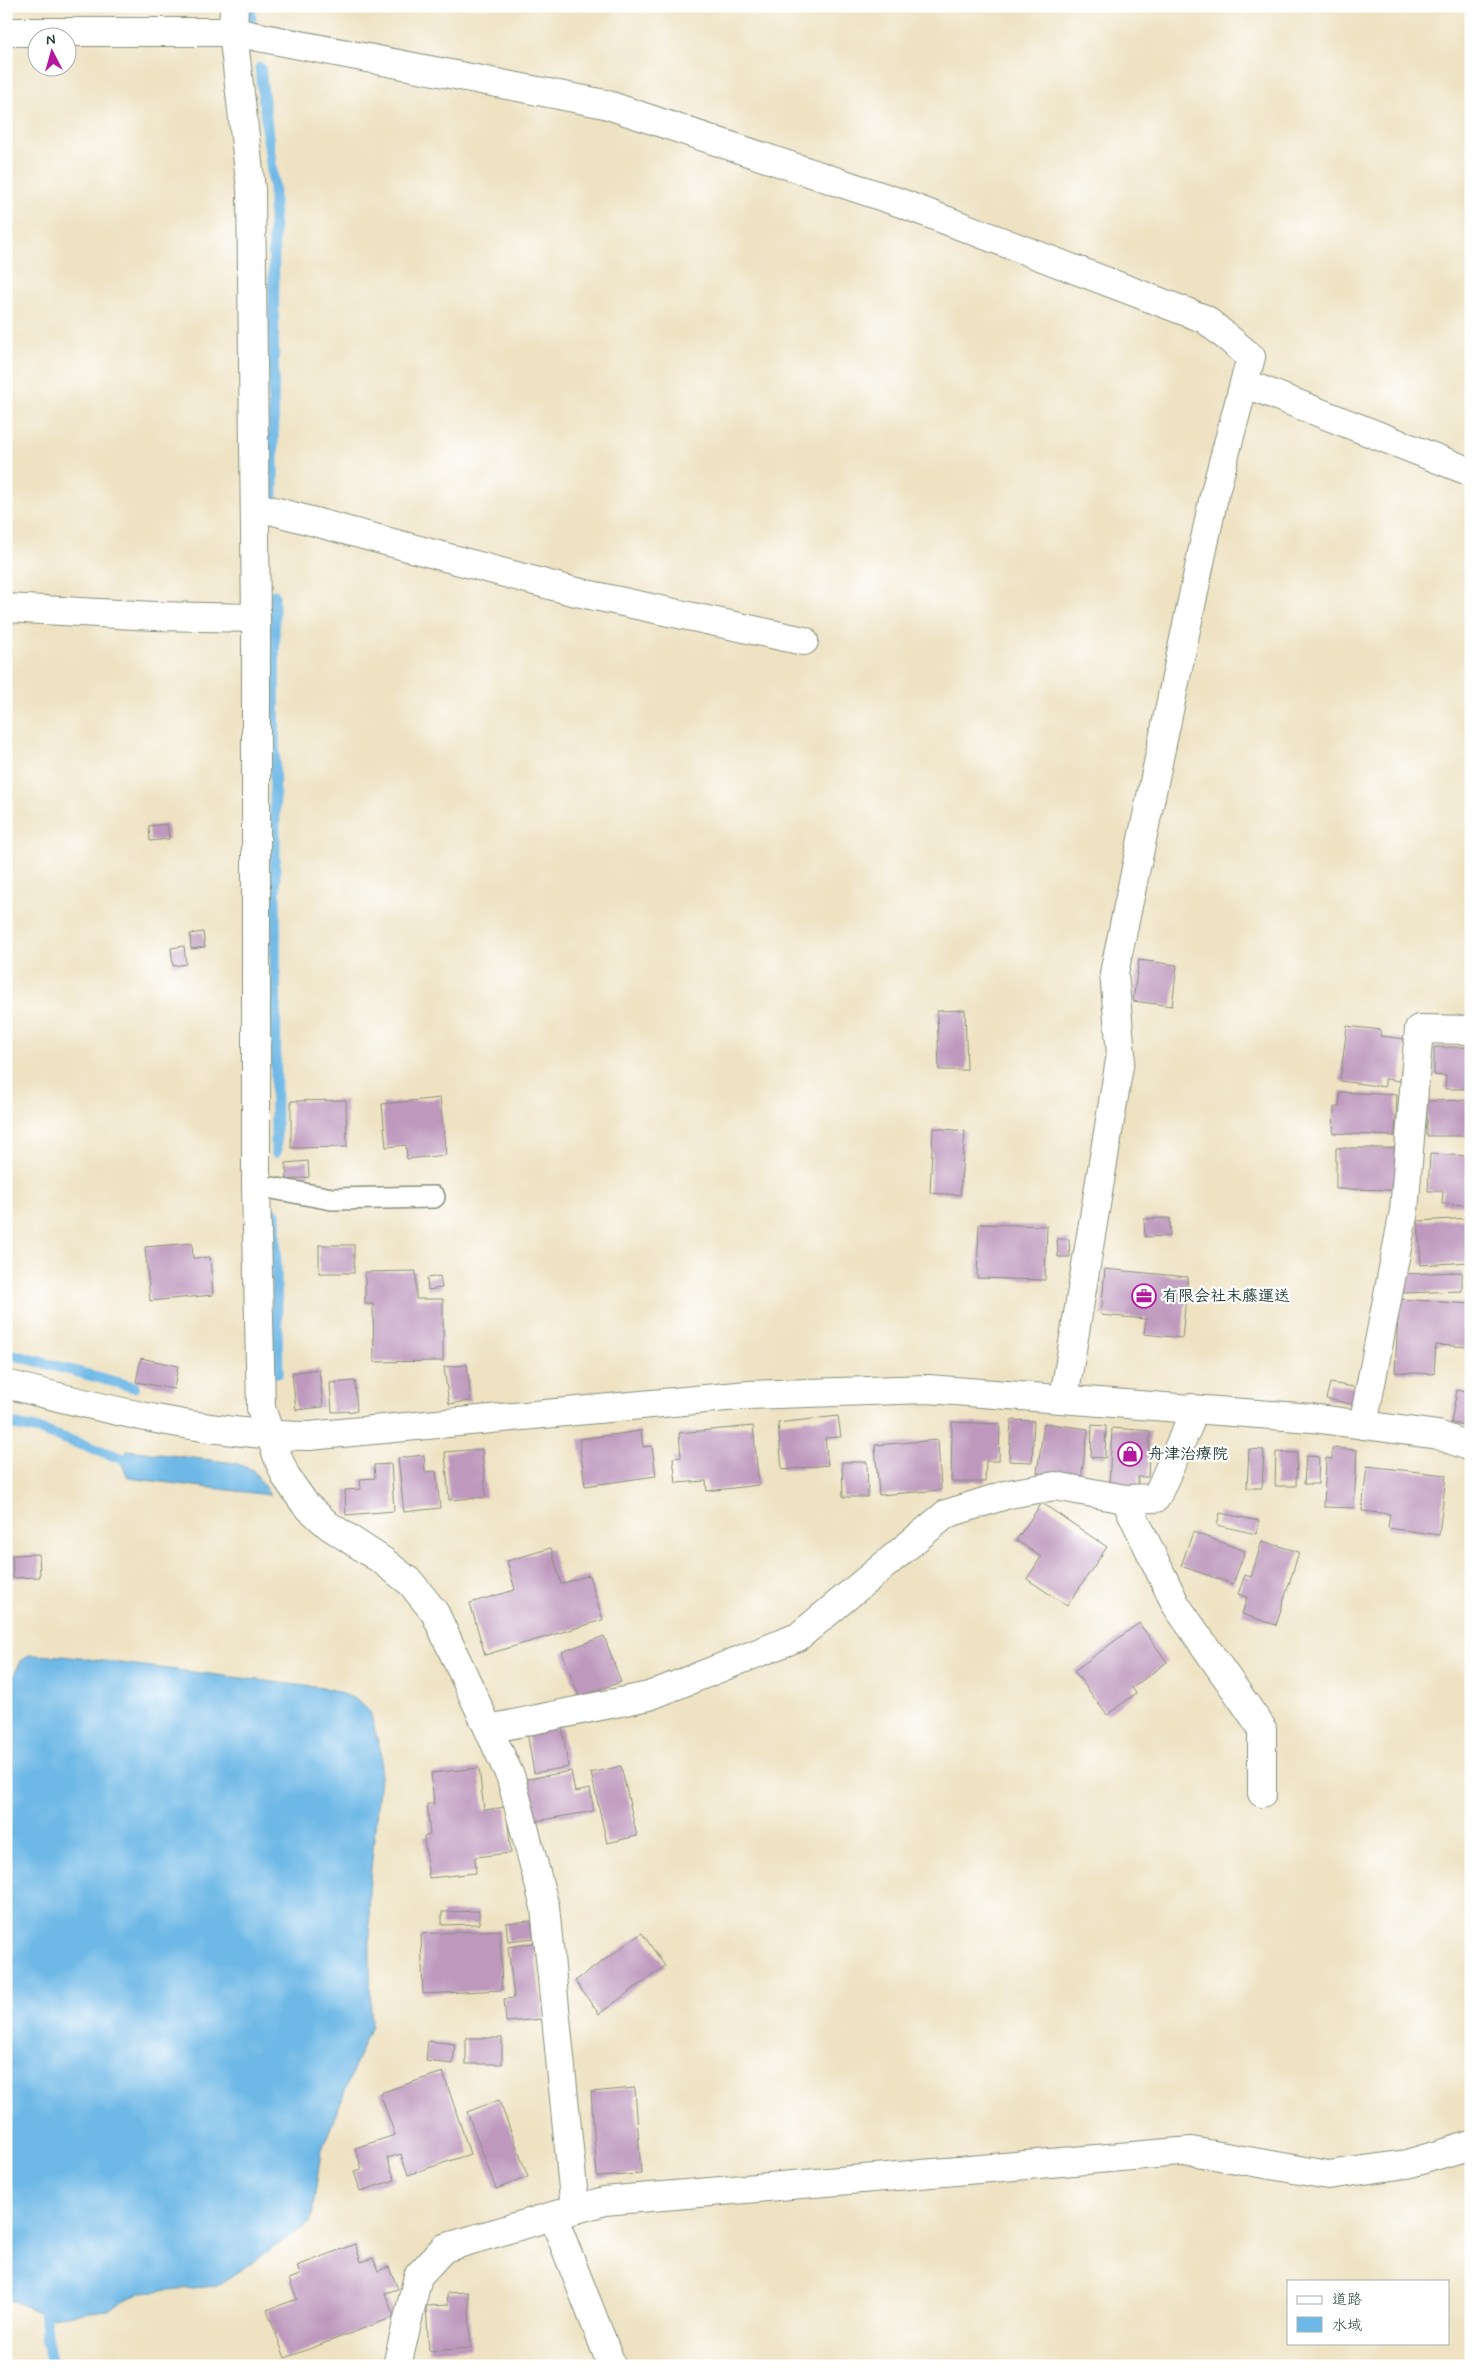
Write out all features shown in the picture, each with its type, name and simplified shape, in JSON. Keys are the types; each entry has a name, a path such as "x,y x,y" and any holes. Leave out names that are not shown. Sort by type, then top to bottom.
{"street":[{"path":"6,32 234,19 605,104 898,202 1205,319 1251,356 1214,496 1114,973 1121,1054 1064,1398"},
{"path":"234,19 251,189 256,618 256,1185 261,1408 286,1477 304,1504 328,1525 383,1561 411,1583 436,1613 511,1778 545,1907 564,2213 612,2366"},
{"path":"1244,383 1471,472"},
{"path":"255,506 572,591 804,641"},
{"path":"6,608 155,616 256,618"},
{"path":"1363,1425 1404,1211 1419,1029 1471,1030"},
{"path":"6,1384 90,1405 218,1430 270,1436 309,1436 748,1395 928,1389 1312,1418 1438,1436 1471,1447"},
{"path":"489,1729 649,1696 798,1637 946,1514 1009,1494 1055,1486 1125,1500 1156,1498 1189,1424 1191,1408"},
{"path":"1125,1500 1176,1606 1262,1728 1262,1793"},
{"path":"397,2366 418,2276 444,2248 604,2200 1191,2152 1328,2175 1407,2164 1471,2145"}],"lane":[{"path":"256,1185 332,1199 434,1197"}],"water":[{"path":"127,1450 235,1463 253,1470 270,1495 128,1478 122,1464"},
{"path":"30,1655 63,1656 330,1689 358,1700 370,1712 382,1756 369,1890 371,2025 321,2152 311,2222 217,2286 142,2292 107,2310 51,2317 6,2298 6,1690 21,1661"}],"building":[{"path":"167,824 169,839 150,841 149,826"},
{"path":"203,932 205,947 191,949 190,934"},
{"path":"184,946 186,964 173,966 171,948"},
{"path":"1139,960 1177,965 1172,1006 1133,1001"},
{"path":"965,1010 967,1070 939,1070 937,1011"},
{"path":"1347,1026 1381,1030 1380,1036 1405,1039 1400,1081 1385,1079 1385,1087 1340,1081"},
{"path":"1434,1047 1471,1047 1471,1089 1445,1089 1446,1076 1434,1075"},
{"path":"1340,1092 1397,1095 1395,1136 1333,1133 1334,1107 1339,1107"},
{"path":"440,1098 446,1155 407,1159 406,1145 386,1147 382,1104"},
{"path":"346,1100 347,1147 291,1148 291,1101"},
{"path":"1471,1100 1471,1136 1427,1136 1427,1101"},
{"path":"933,1128 965,1131 960,1195 930,1193"},
{"path":"1336,1148 1398,1148 1397,1190 1336,1189"},
{"path":"1430,1154 1471,1156 1471,1205 1442,1204 1443,1191 1428,1191"},
{"path":"308,1161 309,1177 287,1180 286,1163"},
{"path":"1170,1218 1170,1236 1145,1237 1144,1219"},
{"path":"1471,1218 1471,1262 1421,1265 1418,1221"},
{"path":"979,1224 1047,1226 1045,1280 977,1278"},
{"path":"1057,1239 1069,1239 1070,1257 1058,1257"},
{"path":"192,1243 193,1258 210,1257 213,1295 150,1301 145,1247"},
{"path":"319,1245 354,1245 354,1273 319,1273"},
{"name":"有限会社末藤運送","path":"1105,1269 1188,1277 1182,1338 1144,1334 1146,1319 1101,1315"},
{"path":"416,1271 416,1299 443,1299 443,1361 374,1362 373,1304 365,1304 365,1272"},
{"path":"1462,1272 1462,1291 1403,1293 1403,1274"},
{"path":"440,1276 442,1288 428,1290 427,1278"},
{"path":"1399,1299 1471,1304 1471,1347 1436,1345 1434,1374 1395,1372"},
{"path":"141,1358 178,1366 174,1389 136,1382"},
{"path":"467,1365 471,1401 449,1404 444,1367"},
{"path":"319,1369 323,1407 296,1410 292,1373"},
{"path":"355,1381 357,1411 332,1412 330,1383"},
{"path":"1330,1383 1360,1388 1356,1405 1326,1399"},
{"path":"1457,1390 1471,1393 1471,1426 1451,1423"},
{"path":"838,1416 841,1437 825,1438 828,1465 782,1470 778,1423"},
{"path":"1011,1420 1034,1421 1032,1462 1009,1461"},
{"path":"952,1422 1000,1424 999,1461 986,1461 985,1482 951,1482"},
{"path":"1044,1423 1088,1429 1081,1479 1037,1473"},
{"path":"1092,1425 1106,1426 1105,1458 1091,1457"},
{"path":"753,1426 759,1485 707,1491 706,1481 676,1483 673,1458 681,1457 679,1433"},
{"name":"舟津治療院","path":"1112,1428 1150,1431 1148,1477 1138,1477 1138,1487 1109,1486"},
{"path":"641,1431 643,1447 652,1446 656,1476 585,1486 579,1439"},
{"path":"938,1440 941,1490 879,1495 875,1445"},
{"path":"1332,1448 1357,1450 1354,1508 1324,1507 1326,1458 1332,1459"},
{"path":"482,1449 486,1497 449,1500 445,1452"},
{"path":"1249,1449 1264,1450 1262,1488 1247,1488"},
{"path":"1276,1452 1297,1453 1296,1486 1275,1486"},
{"path":"424,1455 425,1472 436,1471 440,1508 404,1512 398,1458"},
{"path":"1306,1456 1319,1457 1318,1484 1304,1484"},
{"path":"842,1462 867,1462 868,1497 843,1497"},
{"path":"391,1464 394,1511 346,1515 345,1490 361,1489 360,1479 375,1478 374,1465"},
{"path":"1367,1466 1446,1475 1439,1535 1388,1528 1390,1514 1362,1511"},
{"path":"1042,1503 1107,1547 1067,1606 1027,1579 1041,1557 1016,1540"},
{"path":"1220,1513 1259,1521 1256,1534 1217,1525"},
{"path":"1193,1532 1245,1551 1233,1584 1181,1566"},
{"path":"1262,1541 1299,1552 1276,1625 1242,1614 1247,1597 1238,1594 1245,1575 1251,1577"},
{"path":"551,1548 561,1584 589,1575 603,1620 485,1655 470,1603 515,1590 507,1561"},
{"path":"39,1554 40,1577 13,1578 12,1555"},
{"path":"1139,1623 1167,1662 1132,1688 1136,1693 1107,1715 1074,1671"},
{"path":"604,1636 621,1682 579,1697 562,1652"},
{"path":"562,1727 568,1767 534,1773 527,1732"},
{"path":"621,1766 637,1836 607,1843 591,1773"},
{"path":"479,1768 484,1810 506,1807 511,1853 475,1857 476,1873 429,1878 424,1837 430,1835 427,1804 434,1804 431,1773"},
{"path":"571,1771 575,1792 590,1789 594,1811 530,1822 522,1780"},
{"path":"479,1911 479,1924 442,1925 442,1912"},
{"path":"531,1921 534,1938 508,1941 506,1923"},
{"path":"500,1930 502,1990 423,1994 421,1934"},
{"path":"642,1933 665,1966 599,2014 575,1981"},
{"path":"534,1943 543,2019 506,2022 504,1999 514,1998 508,1947"},
{"path":"466,2038 502,2038 502,2064 466,2064"},
{"path":"428,2041 455,2044 453,2064 426,2061"},
{"path":"443,2072 470,2154 408,2175 401,2154 387,2158 395,2180 360,2191 354,2171 362,2169 355,2148 395,2135 380,2093"},
{"path":"635,2088 641,2174 597,2177 591,2092"},
{"path":"499,2100 528,2177 496,2189 467,2112"},
{"path":"355,2244 361,2262 373,2258 378,2271 389,2267 398,2289 385,2293 394,2317 285,2358 267,2310 297,2299 289,2279 300,2275 297,2266"},
{"path":"468,2292 471,2348 429,2351 426,2306 448,2305 447,2293"}],"waterway":[{"path":"250,6 251,20"},
{"path":"260,68 274,188 273,495"},
{"path":"274,595 276,1152"},
{"path":"275,1214 278,1373"},
{"path":"6,1353 134,1387"},
{"path":"6,1423 40,1430 138,1464"},
{"path":"44,2303 46,2336 52,2366"}],"place":[{"name":"有限会社末藤運送","path":"1144,1296"},
{"name":"舟津治療院","path":"1130,1454"}]}
